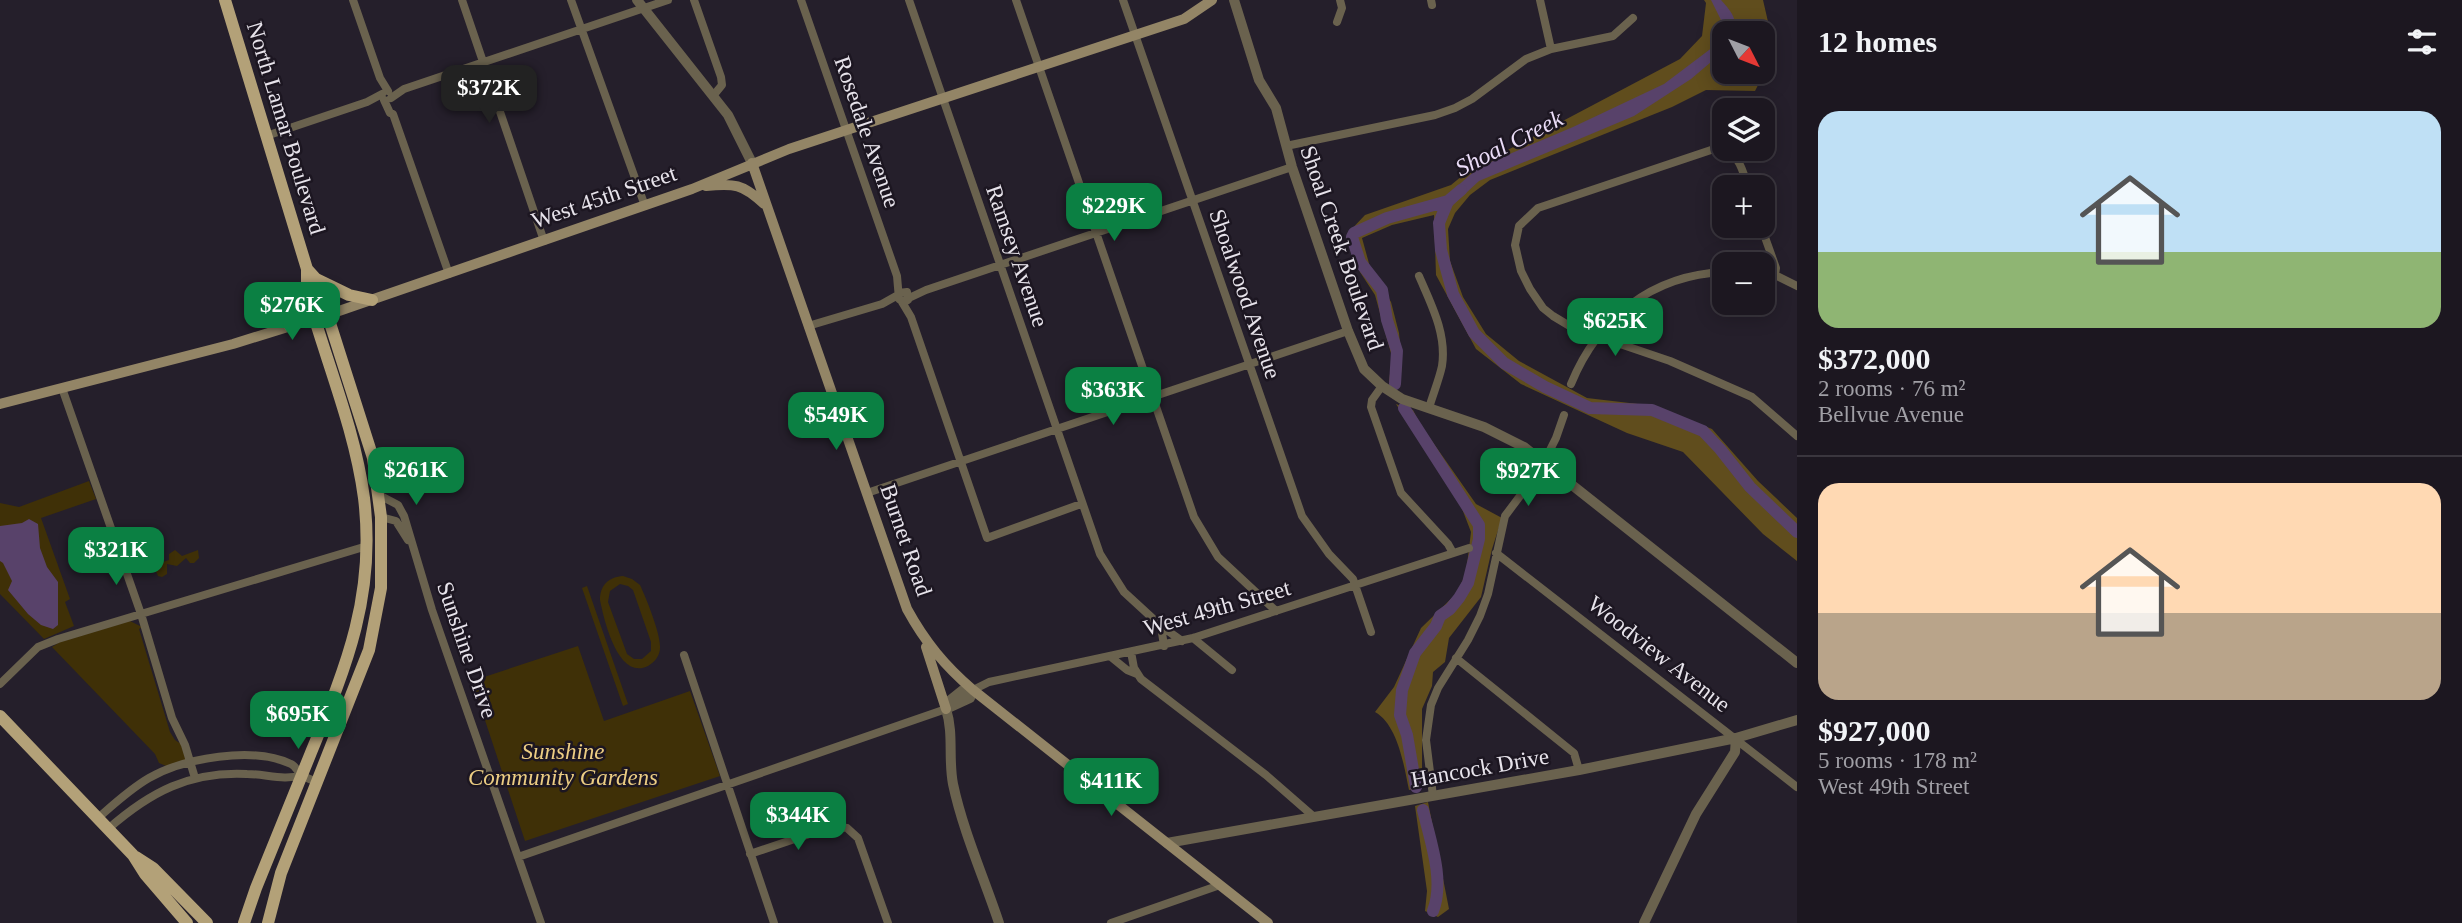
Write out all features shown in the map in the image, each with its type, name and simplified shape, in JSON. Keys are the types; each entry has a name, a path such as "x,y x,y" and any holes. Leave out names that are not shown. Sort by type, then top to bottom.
{"main road":[{"name":"North Lamar Boulevard","path":"225,0 266,136 373,458 381,517 381,588 373,632 360,676 281,873 268,923"},
{"name":"West 45th Street","path":"0,404 206,351 372,300 645,206 752,163 1184,19 1212,0"},
{"name":"Burnet Road","path":"752,163 907,609 923,638 942,662 973,690 1268,923"},
{"path":"696,187 736,185 747,190 765,205"},
{"name":"North Lamar Boulevard","path":"243,922 337,689 357,627 367,568 364,498 351,440 307,293 312,274"},
{"path":"312,274 349,295 372,300"},
{"path":"290,326 299,316 307,293"},
{"path":"364,498 381,517"},
{"path":"357,627 373,632"},
{"path":"923,638 946,709"},
{"path":"0,716 133,855 145,874 187,923"},
{"path":"281,826 274,865 281,873"},
{"path":"133,855 153,868 207,923"}],"street":[{"path":"353,0 390,113 393,114 449,274"},
{"path":"461,0 544,241"},
{"path":"571,0 645,206"},
{"path":"266,136 368,102 368,99 582,29 640,4 668,0"},
{"path":"694,0 721,78 722,85 713,96"},
{"name":"Rosedale Avenue","path":"801,0 904,297 912,312 911,317 987,538 1081,504"},
{"name":"Ramsey Avenue","path":"909,0 1100,554 1109,572 1134,603 1182,642"},
{"path":"1016,0 1194,517 1205,538 1229,569 1276,611"},
{"name":"Shoalwood Avenue","path":"1123,0 1302,516 1329,554 1353,579 1371,632"},
{"name":"Shoal Creek Boulevard","path":"1234,0 1259,80 1276,108 1292,167 1348,331 1364,369 1382,386 1402,399 1502,434 1544,461 1797,663"},
{"path":"1337,22 1342,8 1340,0"},
{"path":"1540,0 1550,50"},
{"name":"Burnet Road","path":"640,4 735,125 752,163"},
{"path":"1286,146 1435,115 1455,108 1472,99 1525,59 1550,50 1614,36 1633,18"},
{"path":"1744,175 1734,154 1717,148 1538,208 1519,226 1515,245 1521,271 1537,300 1562,323 1670,361 1752,397 1797,436"},
{"path":"808,326 883,303 888,305 904,297 1292,167"},
{"path":"1775,265 1775,275 1797,286"},
{"path":"1572,384 1578,367 1596,337 1620,313 1652,290 1691,276 1712,273"},
{"path":"1419,276 1434,312 1443,349 1442,366 1429,408"},
{"path":"867,493 1348,331"},
{"path":"1382,386 1372,400 1371,407 1401,493 1448,544 1453,553"},
{"path":"62,388 141,614 172,718 185,745 195,778"},
{"path":"1433,796 1427,762 1428,718 1438,688 1468,640 1484,605 1505,516 1544,461 1564,415"},
{"name":"Sunshine Drive","path":"379,495 394,502 401,509 409,530 432,610 541,923"},
{"name":"Sunshine Drive","path":"381,517 399,524 413,549"},
{"path":"0,684 38,647 58,639 365,548"},
{"name":"West 49th Street","path":"518,857 946,709 971,698 973,690 989,682 1182,642 1469,548"},
{"name":"Woodview Avenue","path":"1496,553 1797,787"},
{"path":"1161,626 1164,646"},
{"path":"1193,638 1232,670"},
{"path":"1132,652 1137,674"},
{"path":"684,655 774,923"},
{"path":"1111,657 1127,670 1137,674 1266,775 1313,816"},
{"path":"1456,658 1574,753 1579,770"},
{"path":"946,709 951,729 951,772 956,794 999,923"},
{"name":"Hancock Drive","path":"1167,842 1579,770 1736,738 1797,720"},
{"path":"1644,923 1696,814 1731,758 1736,738"},
{"path":"1717,742 1727,748 1731,758"},
{"path":"98,818 137,785 152,777 218,757 262,757 294,765 302,775 317,782"},
{"path":"108,829 145,799 195,778 232,773 289,779 302,775"},
{"path":"751,854 833,826 847,828 858,838 888,923"},
{"path":"1111,923 1220,885"}],"green space":[{"path":"89,481 96,499 41,518 70,599 65,602 74,626 44,639 0,594 0,503 19,507"},
{"path":"175,550 182,556 198,550 199,558 194,563 190,563 186,558 177,566 167,564 167,574 158,576 153,565 169,560 169,554"},
{"path":"618,577 632,579 640,585 653,616 660,651 648,666 637,668 628,665 609,634 600,595 606,583","holes":["620,584 633,590 651,642 651,651 642,659 634,659 627,654 608,602 610,591"]},
{"path":"587,586 628,704 623,706 582,588"},
{"path":"130,621 142,627 139,629 170,732 181,744 186,761 171,768 159,763 155,754 52,647 60,642"},
{"name":"Sunshine Community Gardens","path":"578,646 604,721 690,691 720,776 525,841 472,681"}],"shaded area":[{"path":"1704,0 1763,0 1768,21 1712,21 1712,84 1759,84 1755,91 1706,90 1672,107 1490,180 1470,195 1455,213 1448,229 1450,261 1463,297 1486,334 1519,361 1587,398 1655,406 1712,429 1758,481 1797,518 1797,561 1763,534 1683,452 1627,433 1521,384 1476,349 1436,275 1434,215 1392,225 1362,238 1370,267 1391,302 1399,333 1402,362 1400,385 1389,382 1392,357 1375,295 1360,272 1347,234 1365,215 1451,185 1468,171 1680,59 1702,36 1706,3"},
{"path":"1711,0 1721,0 1734,21 1722,21"},
{"path":"1712,48 1712,61 1691,79 1634,116 1479,181 1452,206 1445,197 1479,167 1664,84"},
{"path":"1396,404 1413,410 1476,504 1502,518 1481,597 1449,638 1445,662 1433,672 1432,686 1422,709 1422,770 1417,772 1419,788 1409,790 1395,736 1383,718 1375,712 1394,687 1421,628 1457,593 1466,573 1471,532 1461,506"},
{"path":"29,519 38,524 40,548 47,567 58,582 58,625 53,629 41,625 28,614 8,590 12,581 0,561 0,526 22,523"},
{"path":"1428,802 1449,909 1438,917 1425,911 1427,891 1415,806"}],"waterway":[{"name":"Shoal Creek","path":"1461,190 1448,201 1439,223 1441,250 1453,294 1474,333 1504,363 1545,387 1590,408 1652,410 1703,431 1750,487 1797,532"},
{"path":"1395,384 1397,351 1387,320 1382,290 1360,262 1352,237 1354,233 1387,218 1448,201"},
{"path":"1404,408 1479,525 1479,539 1468,583 1450,609 1440,616 1436,626 1415,653 1402,690 1400,715 1407,735 1416,787"},
{"path":"1423,810 1437,873 1433,911"}]}
